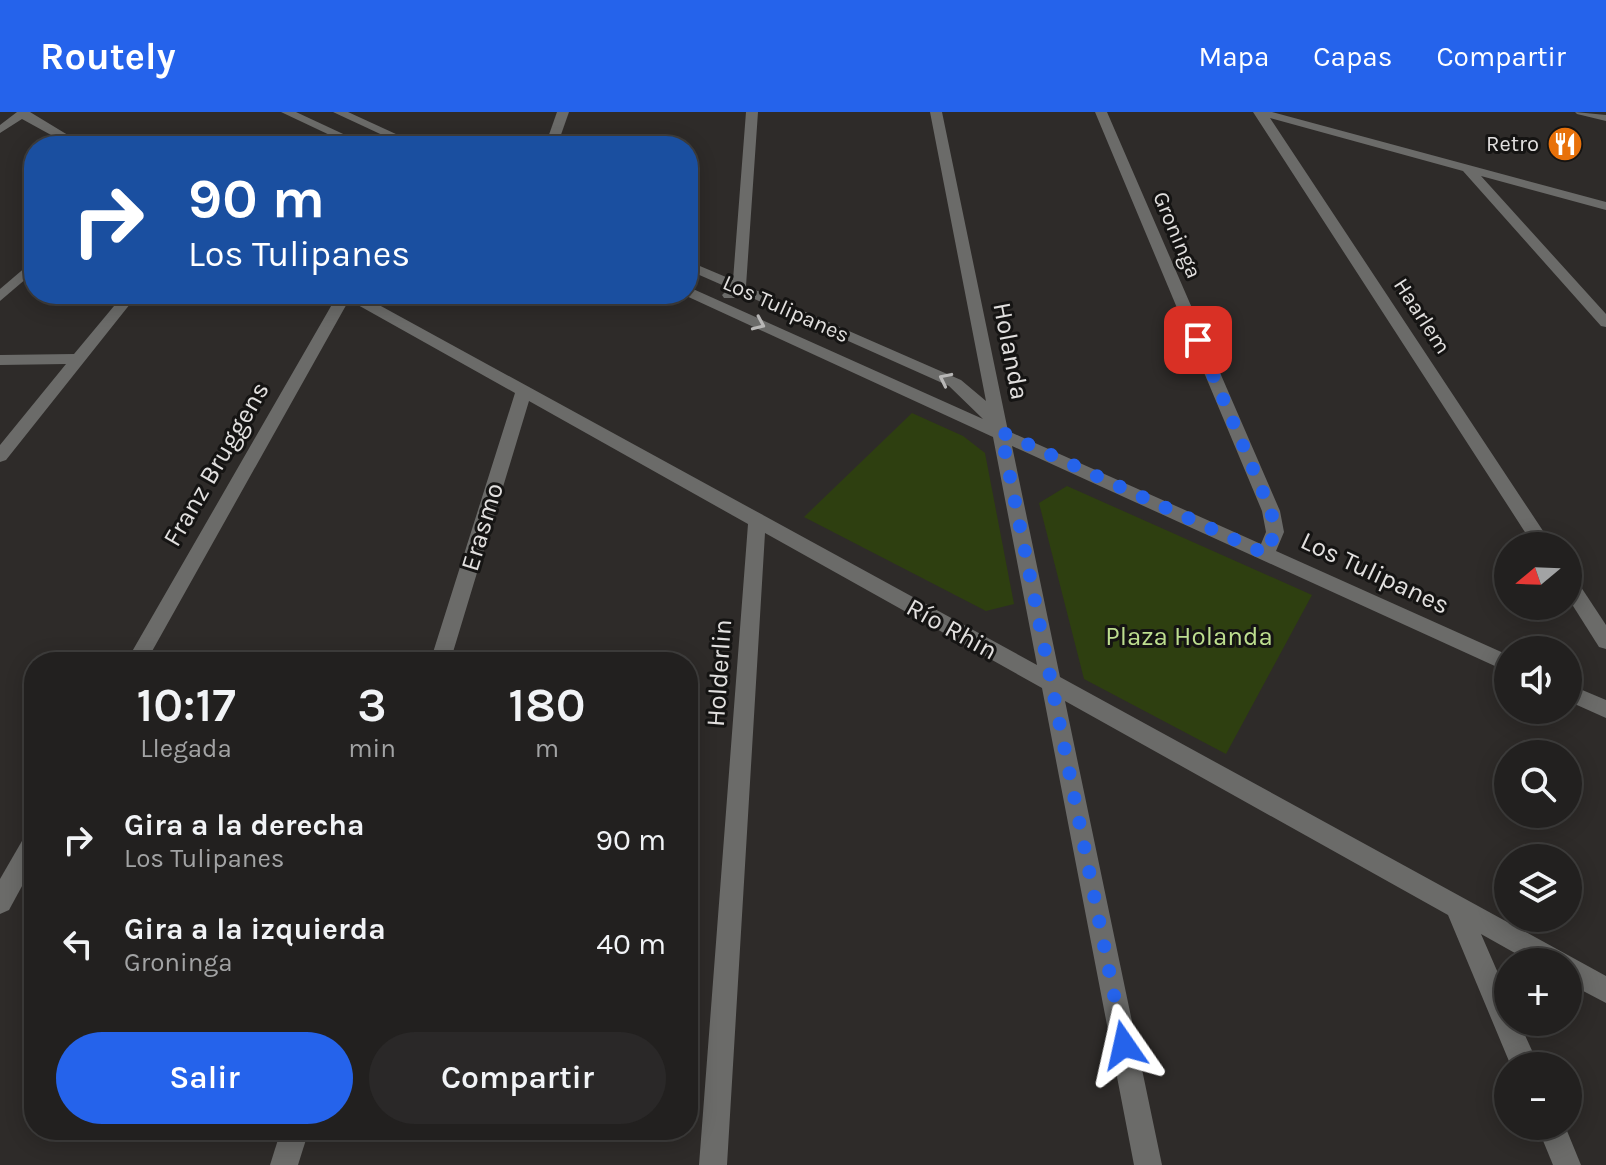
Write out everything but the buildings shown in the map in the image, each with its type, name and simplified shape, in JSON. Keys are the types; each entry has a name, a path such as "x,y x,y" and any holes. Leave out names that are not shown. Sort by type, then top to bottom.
{"street":[{"path":"287,112 341,136"},
{"path":"339,112 394,136"},
{"path":"555,136 563,112"},
{"path":"716,304 739,288 752,112"},
{"name":"Holanda","path":"936,112 1148,1165"},
{"name":"Groninga","path":"1101,112 1271,511 1275,532 1266,554"},
{"path":"1259,112 1606,206"},
{"name":"Haarlem","path":"1259,112 1535,532"},
{"path":"1581,112 1605,119"},
{"path":"0,130 23,113 63,136"},
{"path":"362,122 377,114"},
{"path":"1467,168 1606,323"},
{"name":"Los Tulipanes","path":"698,270 955,383 980,404 1001,432"},
{"path":"0,297 24,274"},
{"name":"Los Tulipanes","path":"698,296 1494,658"},
{"path":"0,456 123,304"},
{"name":"Franz Bruggens","path":"142,652 340,304"},
{"name":"Río Rhin","path":"364,304 1530,948"},
{"path":"0,360 79,359"},
{"name":"Erasmo","path":"443,652 524,391"},
{"name":"Holderlin","path":"713,1165 757,520"},
{"path":"1582,604 1606,641"},
{"path":"1582,698 1606,709"},
{"path":"0,902 24,860"},
{"path":"1457,908 1519,1052"},
{"path":"1582,977 1606,990"},
{"path":"284,1165 292,1140"},
{"path":"1557,1140 1567,1165"}],"green space":[{"path":"912,413 963,436 985,453 1014,604 986,611 804,517"},
{"name":"Plaza Holanda","path":"1067,486 1312,595 1226,754 1084,679 1039,503"}],"place":[{"name":"Retro","path":"1565,144"}],"route":[{"path":"1124,1045 1001,432 1266,554 1275,532 1271,511 1198,340"}]}
